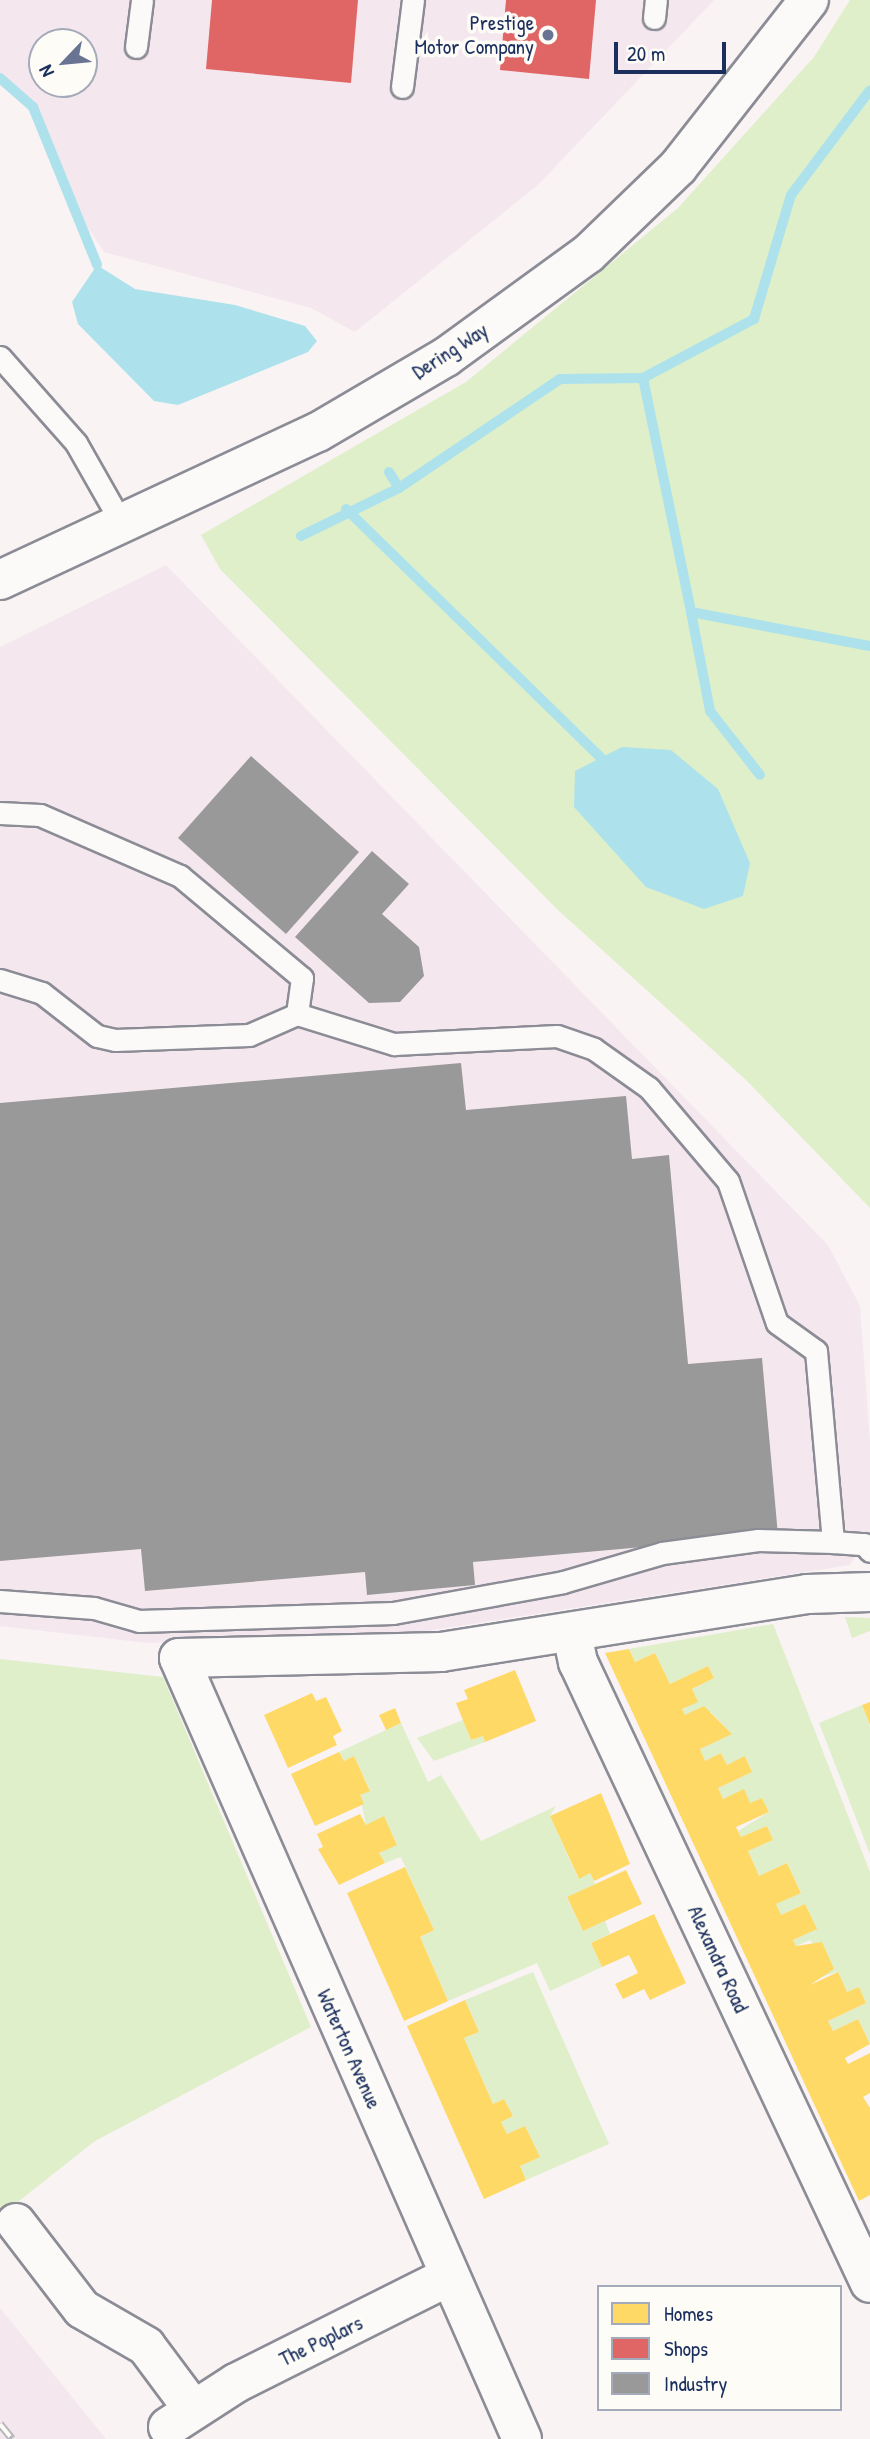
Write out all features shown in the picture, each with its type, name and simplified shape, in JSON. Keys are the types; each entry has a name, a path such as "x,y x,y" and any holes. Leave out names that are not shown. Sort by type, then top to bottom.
{"street":[{"name":"Dering Way","path":"0,580 318,432 446,357 588,254 678,167 808,0"},
{"path":"572,1634 828,1604 870,1592"},
{"name":"Waterton Avenue","path":"522,2439 179,1658 441,1652 572,1634"},
{"name":"Alexandra Road","path":"572,1634 580,1666 870,2283"},
{"name":"The Poplars","path":"16,2222 82,2309 140,2341 181,2418 450,2276"}],"lane":[{"path":"136,47 142,0"},
{"path":"402,87 413,0"},
{"path":"0,357 76,443 122,524"},
{"path":"0,813 40,815 187,880 302,978 297,1014"},
{"path":"0,980 43,993 109,1039 249,1035 297,1014 394,1044 557,1036 594,1049 649,1087 728,1181 783,1332 816,1351 833,1542"},
{"path":"0,1601 94,1608 138,1620 393,1613 563,1582 662,1553 758,1540 864,1544 870,1551"}],"shaded area":[{"path":"0,0 714,0 538,185 355,332 311,308 104,252 70,201 33,107 0,78"},
{"path":"166,565 828,1245 860,1306 870,1442 870,1534 850,1565 401,1635 148,1643 0,1626 0,647"},
{"path":"0,2308 106,2439 0,2439"}],"green space":[{"path":"850,0 870,0 870,1208 745,1079 559,911 220,569 201,535 466,382 678,208 814,57"},
{"path":"845,1617 870,1618 870,1631 852,1638"},
{"path":"773,1624 870,1872 870,2044 858,2019 833,2031 828,2021 866,2003 859,1987 847,1992 837,1972 809,1981 834,1969 810,1940 796,1946 793,1940 816,1929 805,1904 781,1915 776,1904 801,1892 787,1863 759,1876 748,1851 773,1840 767,1826 741,1837 738,1831 769,1812 762,1798 750,1803 743,1790 723,1799 718,1788 752,1772 746,1757 727,1765 721,1753 705,1761 700,1749 731,1733 711,1712 685,1715 682,1709 697,1702 692,1689 714,1678 708,1666 670,1684 655,1653 635,1662 629,1649"},
{"path":"0,1659 163,1677 311,2027 95,2141 0,2216"},
{"path":"862,1705 870,1726 870,1854 819,1723"},
{"path":"463,1720 471,1740 483,1736 485,1742 434,1761 417,1738"},
{"path":"401,1723 428,1782 441,1775 481,1841 556,1806 550,1816 578,1878 590,1873 595,1884 567,1898 583,1931 605,1921 610,1934 591,1943 602,1967 550,1991 537,1963 448,2001 420,1937 434,1930 401,1857 385,1863 379,1853 397,1844 384,1817 366,1825 360,1795 370,1790 354,1756 344,1761 339,1752"},
{"path":"533,1972 609,2144 526,2180 520,2166 539,2156 525,2126 507,2134 501,2122 513,2116 504,2099 493,2104 464,2038 479,2032 465,2000"}],"water":[{"path":"97,265 135,289 235,305 305,326 317,341 308,352 178,405 154,401 78,324 72,302"},
{"path":"622,747 671,750 718,789 750,863 743,896 704,909 646,887 574,807 575,771"}],"building: Homes":[{"path":"629,1649 635,1662 655,1653 670,1684 708,1666 714,1678 692,1689 698,1702 682,1709 685,1715 704,1706 732,1734 700,1749 705,1761 721,1753 727,1765 745,1756 752,1772 718,1788 723,1799 744,1789 750,1803 762,1798 769,1812 736,1827 741,1837 767,1826 773,1840 748,1851 759,1876 787,1863 801,1893 776,1904 781,1915 805,1904 817,1929 793,1940 796,1946 822,1942 834,1969 810,1985 838,1972 847,1992 859,1987 866,2003 828,2021 833,2031 858,2019 870,2044 845,2058 848,2064 870,2053 870,2093 863,2097 870,2108 870,2195 859,2201 605,1653"},
{"path":"515,1670 536,1721 485,1742 483,1736 471,1740 456,1703 468,1699 464,1690"},
{"path":"312,1693 316,1701 326,1697 342,1731 333,1736 337,1745 288,1768 264,1715"},
{"path":"870,1702 870,1725 862,1705"},
{"path":"395,1708 401,1723 386,1730 379,1715"},
{"path":"339,1752 344,1761 354,1756 370,1791 360,1795 364,1804 315,1826 291,1774"},
{"path":"601,1793 630,1864 594,1881 590,1873 579,1879 550,1816"},
{"path":"360,1814 366,1825 384,1816 397,1845 379,1853 385,1863 339,1885 318,1849 323,1847 317,1834"},
{"path":"405,1867 434,1930 420,1937 448,2001 404,2021 347,1893"},
{"path":"626,1870 642,1904 583,1931 567,1897"},
{"path":"654,1914 686,1983 650,2000 644,1989 623,1999 615,1984 638,1973 629,1955 602,1967 591,1943"},
{"path":"465,2000 479,2032 464,2038 493,2104 504,2099 513,2116 501,2122 507,2134 525,2126 540,2157 520,2166 526,2180 484,2199 407,2026"}],"building: Shops":[{"path":"212,0 358,0 351,83 206,69"},
{"name":"Prestige Motor Company","path":"506,0 596,0 589,79 500,70"}],"building: Industry":[{"path":"251,756 359,852 286,934 178,838"},
{"path":"372,851 409,884 382,914 419,947 424,976 400,1002 369,1003 295,937"},
{"path":"461,1063 466,1110 626,1096 632,1159 669,1155 688,1364 762,1358 778,1535 473,1562 475,1585 367,1595 365,1572 145,1591 141,1549 0,1561 0,1103"}],"waterway":[{"path":"0,78 33,107 97,265"},
{"path":"301,536 399,488 560,379 643,378 754,319 791,195 870,90"},
{"path":"643,378 691,612 870,646"},
{"path":"389,472 399,488"},
{"path":"346,509 601,758"},
{"path":"691,612 710,711 760,775"}],"railway":[{"path":"0,2424 12,2439"}],"place":[{"name":"Prestige Motor Company","path":"548,35"}]}
